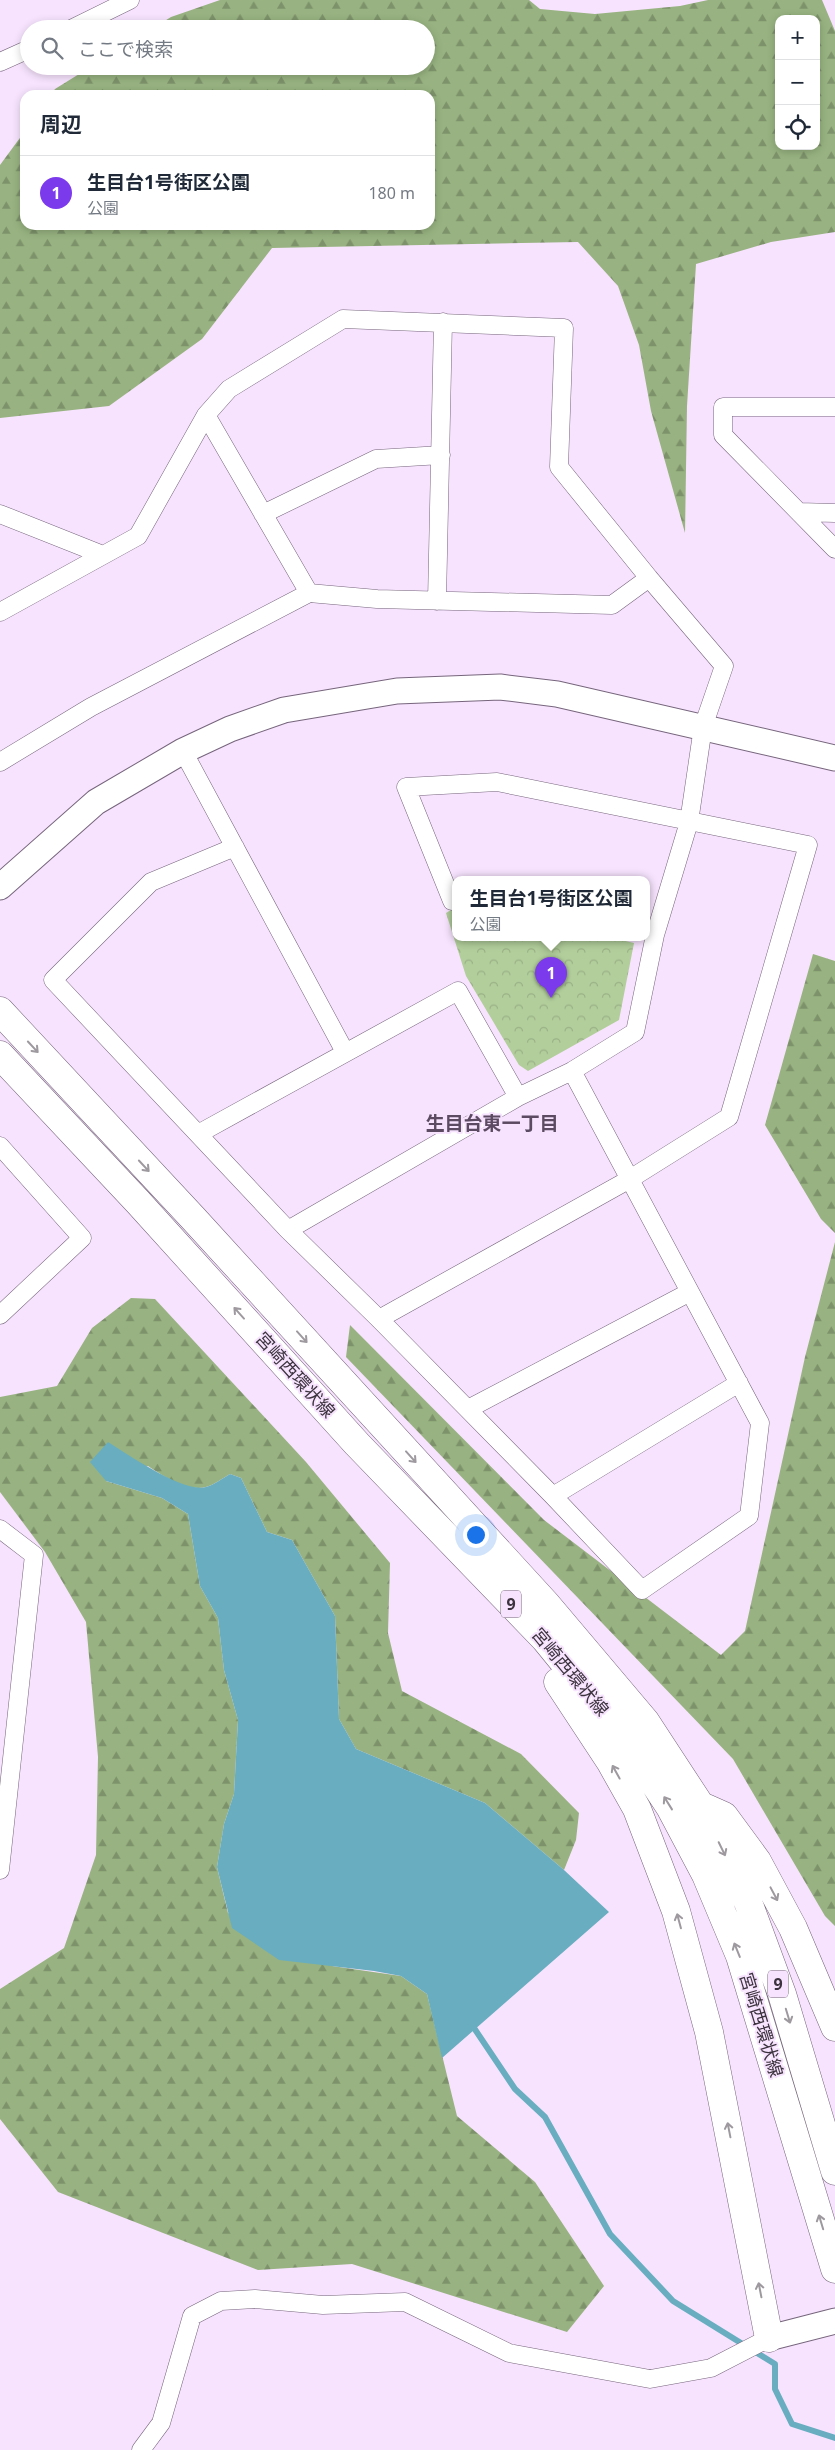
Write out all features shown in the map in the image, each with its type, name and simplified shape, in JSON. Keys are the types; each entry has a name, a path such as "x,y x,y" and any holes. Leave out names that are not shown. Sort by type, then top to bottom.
{"main road":[{"name":"宮崎西環状線","path":"0,1012 193,1218 546,1605 645,1721 700,1805 751,1911 782,1994 835,2171"},
{"name":"宮崎西環状線","path":"0,1055 138,1202 357,1444 545,1639 620,1731 670,1807 706,1874 740,1956 835,2269"},
{"path":"357,1444 366,1468 563,1687 610,1761 637,1809 676,1911 710,2032 769,2338"},
{"path":"700,1805 724,1816 757,1861 793,1928 835,2027"}],"street":[{"path":"88,20 122,2"},
{"path":"0,62 20,52"},
{"path":"0,612 138,536 206,415 229,389 344,319 564,328 559,467 649,578 724,666 703,727 689,822 651,934"},
{"path":"436,601 443,322"},
{"path":"835,407 723,407 723,435 835,549"},
{"path":"206,415 309,593"},
{"path":"263,514 376,459 441,455"},
{"path":"799,512 835,513"},
{"path":"0,514 103,555"},
{"path":"0,762 91,707 309,593 436,601 612,605 649,578"},
{"path":"0,888 96,802 182,751 230,728 284,710 397,691 500,687 557,694 835,758"},
{"path":"182,751 345,1052"},
{"path":"379,1319 630,1178 729,1117 808,845 497,782 406,787 452,901"},
{"path":"234,847 151,882 53,980 288,1230 468,1409 642,1590 749,1516 760,1423 572,1071"},
{"path":"288,1230 518,1097 572,1071 635,1032 650,941"},
{"path":"198,1134 458,990 518,1097"},
{"path":"0,1315 82,1238 2,1152"},
{"path":"468,1409 690,1292"},
{"path":"553,1496 739,1383"},
{"path":"0,1529 34,1555 0,1870"},
{"path":"141,2450 161,2423 192,2316 221,2301 255,2299 322,2305 404,2302 509,2353 650,2378 711,2368 769,2338 835,2321"}],"green space":[{"path":"220,0 529,0 540,9 595,14 680,6 708,0 822,0 835,31 835,232 771,242 696,264 687,406 685,533 651,411 639,345 618,286 578,242 272,248 202,339 109,406 0,418 0,165 20,138 20,230 435,230 435,90 55,89 78,75 435,75 435,20 166,20"},
{"path":"452,910 452,932 446,913"},
{"path":"455,941 626,941 634,943 619,1020 528,1071 519,1065 466,976"},
{"path":"813,954 835,961 835,1233 821,1219 765,1125"},
{"path":"835,1242 835,1926 825,1916 733,1759 346,1357 350,1325 544,1520 721,1655 745,1631 805,1357"},
{"path":"131,1298 155,1299 306,1462 390,1563 388,1633 402,1691 521,1754 579,1813 576,1840 564,1870 485,1803 356,1749 339,1719 335,1616 292,1540 267,1532 241,1478 230,1474 206,1487 191,1487 176,1482 148,1466 106,1481 162,1498 188,1514 200,1586 218,1618 224,1670 238,1720 234,1794 224,1824 217,1867 228,1913 332,1966 401,1976 427,1994 457,2116 535,2182 604,2286 567,2332 352,2264 258,2270 58,2192 0,2119 0,1989 64,1948 96,1855 98,1757 86,1622 45,1552 0,1492 0,1397 57,1386 92,1328"}],"water":[{"path":"108,1442 156,1472 184,1484 206,1487 230,1474 241,1478 267,1532 292,1540 335,1616 339,1719 356,1749 485,1803 564,1870 609,1912 442,2058 427,1994 401,1976 279,1960 232,1928 217,1867 224,1824 234,1794 238,1720 224,1670 218,1618 200,1586 188,1514 162,1498 106,1481 90,1462"}],"waterway":[{"path":"470,2022 515,2089 545,2117 610,2234 673,2301 775,2364 775,2389 792,2424 835,2438"}],"place":[{"name":"生目台1号街区公園","path":"551,998"}],"district":[{"name":"生目台東一丁目","path":"492,1123"}]}
